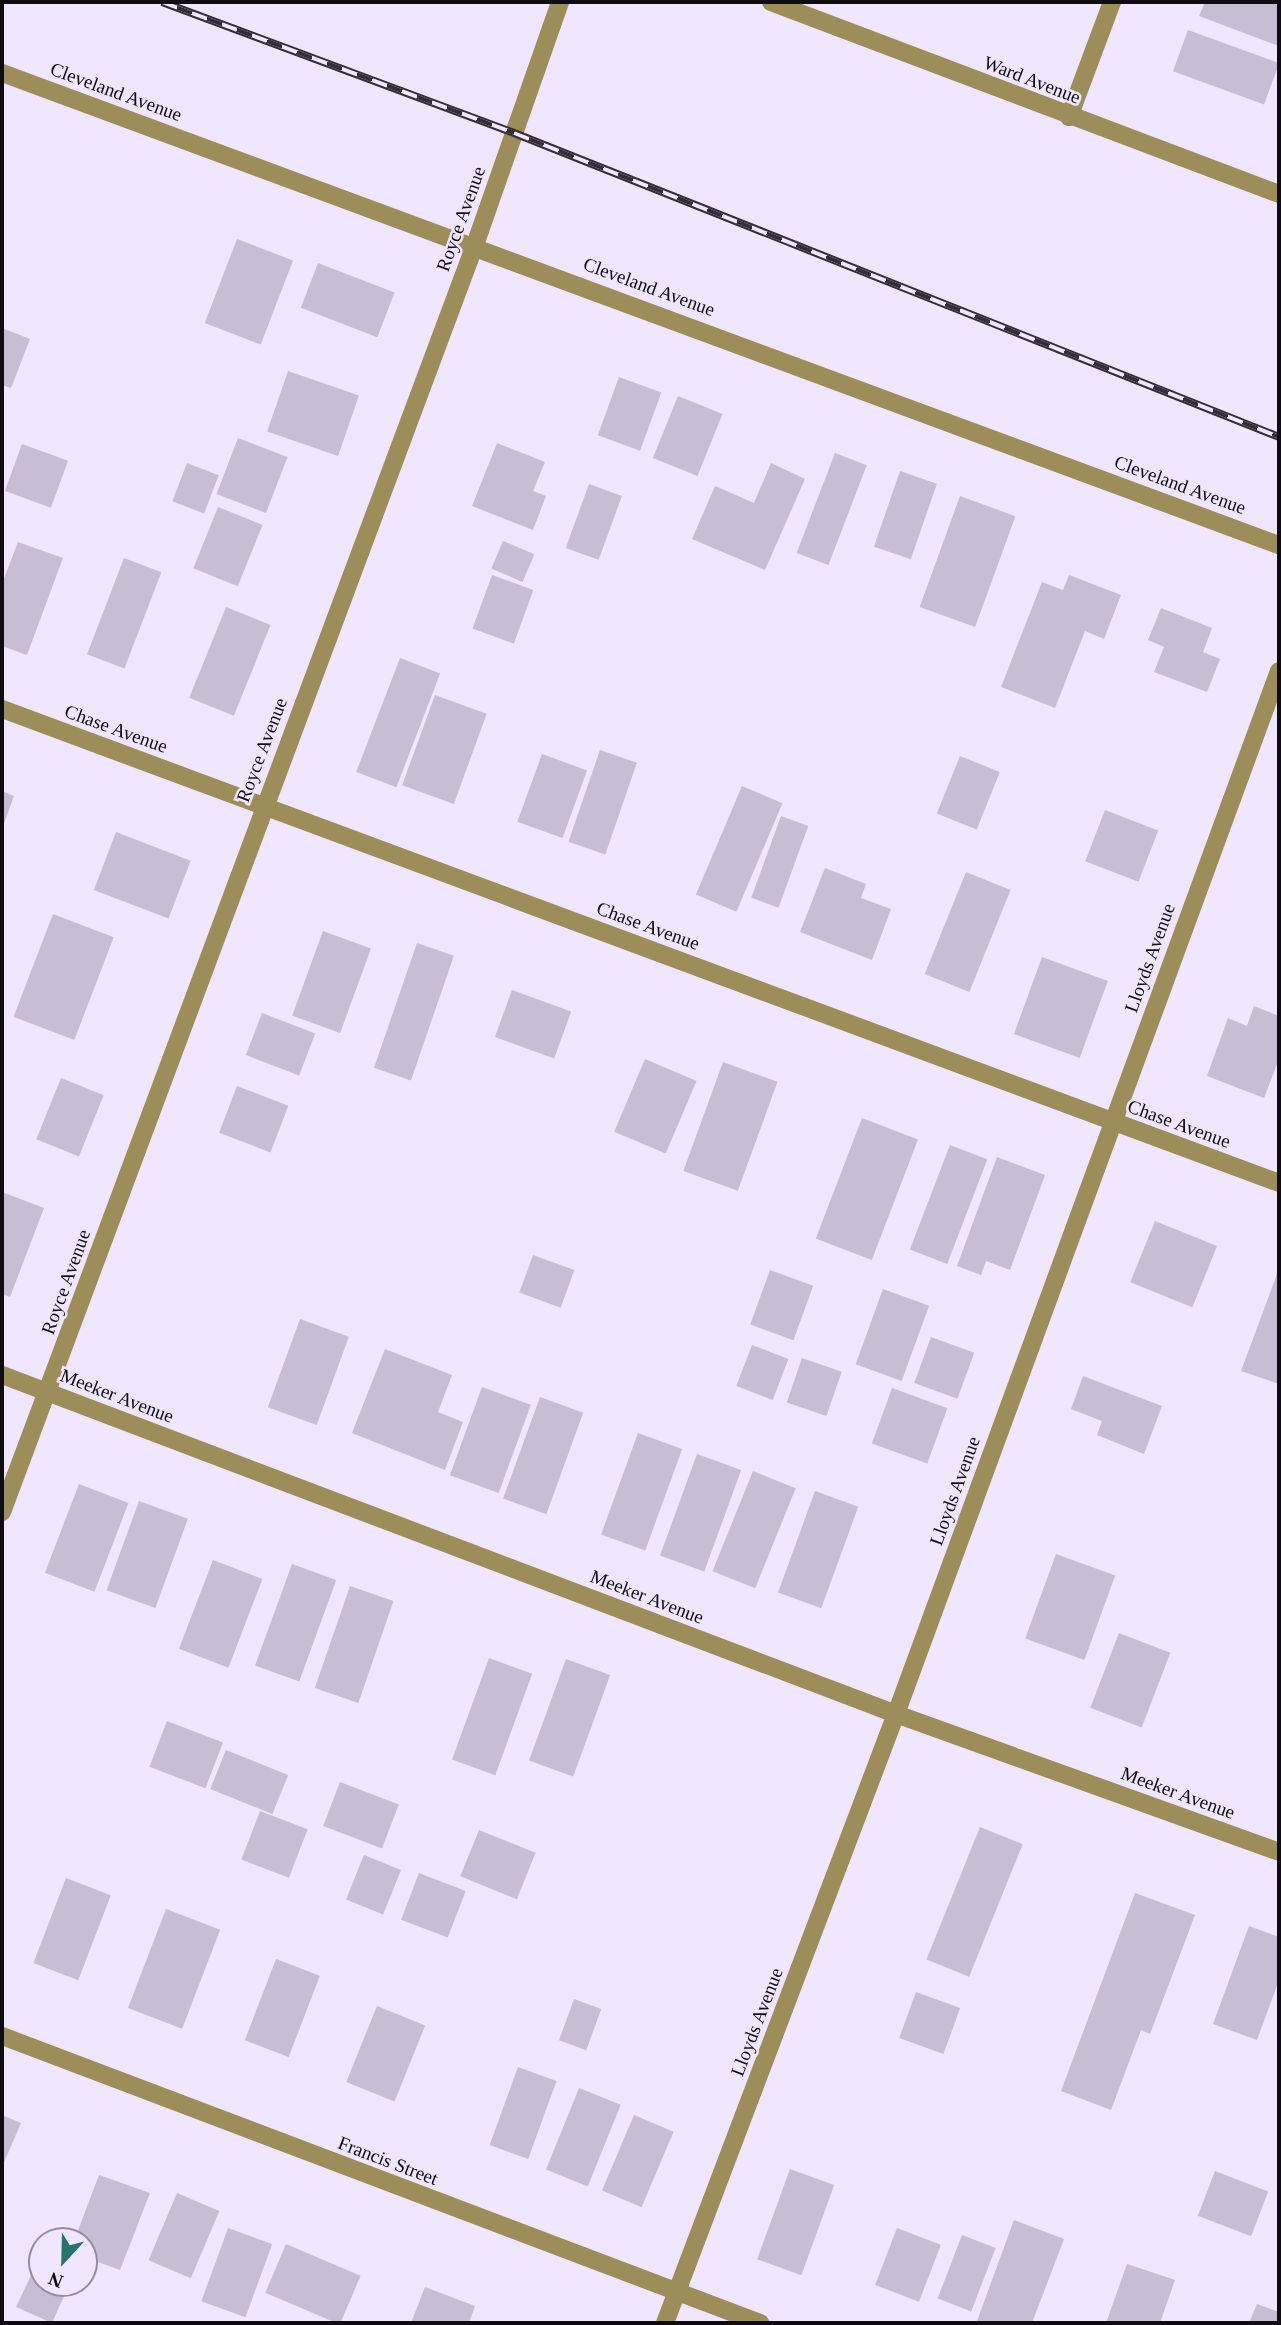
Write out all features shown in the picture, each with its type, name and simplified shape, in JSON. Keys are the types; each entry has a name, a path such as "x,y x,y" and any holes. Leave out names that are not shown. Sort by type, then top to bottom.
{"street":[{"name":"Royce Avenue","path":"2,1512 263,806 475,245 560,2"},
{"name":"Ward Avenue","path":"771,2 1069,117 1279,194"},
{"path":"1069,117 1112,2"},
{"name":"Cleveland Avenue","path":"2,73 475,245 1279,545"},
{"name":"Lloyds Avenue","path":"665,2323 896,1714 1279,671"},
{"name":"Chase Avenue","path":"2,709 1279,1183"},
{"name":"Meeker Avenue","path":"2,1374 896,1714 1279,1852"},
{"name":"Francis Street","path":"2,2036 760,2323"}],"building":[{"path":"1205,2 1279,2 1279,46 1199,16"},
{"path":"1188,30 1279,63 1264,105 1173,71"},
{"path":"237,239 293,261 261,345 205,323"},
{"path":"318,263 395,292 377,337 301,308"},
{"path":"2,328 30,339 11,388 2,385"},
{"path":"288,371 359,395 338,456 267,432"},
{"path":"619,377 661,392 640,451 598,435"},
{"path":"678,396 723,414 697,476 653,458"},
{"path":"238,438 287,457 266,513 216,494"},
{"path":"497,443 545,462 533,491 546,496 533,530 472,506"},
{"path":"22,444 68,461 51,508 5,491"},
{"path":"835,453 867,465 828,565 797,553"},
{"path":"187,463 219,475 204,513 172,501"},
{"path":"771,463 805,479 765,570 692,539 715,486 754,503"},
{"path":"900,471 937,484 911,559 874,547"},
{"path":"589,484 622,496 599,560 566,548"},
{"path":"960,496 1015,516 975,627 920,607"},
{"path":"218,507 263,525 238,586 193,568"},
{"path":"503,541 534,554 523,582 491,569"},
{"path":"18,542 63,558 27,655 2,646 2,584"},
{"path":"124,558 161,572 124,668 87,654"},
{"path":"492,575 533,590 514,644 473,629"},
{"path":"1069,575 1121,595 1104,639 1085,631 1055,708 1001,687 1042,582 1063,590"},
{"path":"226,607 271,625 234,716 189,698"},
{"path":"1161,608 1212,628 1203,652 1220,659 1207,692 1154,672 1164,647 1148,640"},
{"path":"400,658 440,673 396,787 356,772"},
{"path":"435,695 487,714 454,804 402,785"},
{"path":"600,750 637,763 605,854 568,842"},
{"path":"542,754 587,770 562,838 517,822"},
{"path":"960,756 1000,772 977,830 937,813"},
{"path":"742,786 783,803 736,912 696,895"},
{"path":"2,791 14,796 2,829"},
{"path":"1105,810 1158,830 1139,882 1085,861"},
{"path":"781,816 808,826 778,908 751,898"},
{"path":"116,832 191,861 168,919 94,890"},
{"path":"825,868 866,884 861,898 891,909 872,960 800,932"},
{"path":"966,872 1011,890 969,992 925,974"},
{"path":"53,914 114,937 74,1040 14,1017"},
{"path":"323,931 371,948 340,1033 292,1016"},
{"path":"417,943 454,956 411,1081 374,1068"},
{"path":"1042,957 1108,981 1080,1058 1014,1034"},
{"path":"512,990 571,1012 554,1059 495,1037"},
{"path":"1254,1006 1279,1016 1279,1059 1264,1098 1207,1076 1228,1018 1247,1026"},
{"path":"262,1013 315,1033 299,1075 246,1055"},
{"path":"645,1059 697,1081 666,1154 614,1132"},
{"path":"723,1062 778,1082 738,1191 683,1171"},
{"path":"61,1078 104,1095 79,1156 36,1139"},
{"path":"237,1086 288,1106 270,1152 219,1133"},
{"path":"862,1118 918,1140 872,1260 816,1238"},
{"path":"950,1145 987,1159 947,1264 910,1250"},
{"path":"997,1157 1045,1175 1010,1270 986,1261 981,1275 957,1266"},
{"path":"2,1192 44,1208 10,1297 2,1294"},
{"path":"1155,1221 1217,1246 1192,1307 1130,1282"},
{"path":"533,1255 574,1270 561,1308 519,1293"},
{"path":"770,1270 813,1286 793,1340 750,1325"},
{"path":"1277,1274 1279,1275 1279,1384 1241,1371"},
{"path":"883,1289 929,1306 902,1381 856,1364"},
{"path":"300,1319 349,1337 317,1425 268,1407"},
{"path":"931,1337 974,1353 957,1399 914,1383"},
{"path":"752,1345 788,1359 773,1400 736,1386"},
{"path":"385,1349 452,1375 438,1412 463,1422 445,1470 352,1433"},
{"path":"802,1358 842,1372 826,1416 787,1402"},
{"path":"1083,1376 1162,1406 1144,1454 1097,1435 1102,1421 1071,1409"},
{"path":"482,1387 531,1405 499,1493 450,1475"},
{"path":"892,1388 947,1408 927,1464 872,1443"},
{"path":"540,1397 583,1413 546,1514 503,1498"},
{"path":"638,1433 682,1449 645,1551 601,1534"},
{"path":"697,1454 741,1470 704,1572 660,1555"},
{"path":"753,1471 796,1488 755,1588 713,1571"},
{"path":"79,1484 128,1503 94,1592 45,1573"},
{"path":"815,1491 858,1507 821,1608 778,1592"},
{"path":"139,1501 188,1519 155,1608 107,1590"},
{"path":"1056,1554 1115,1576 1084,1660 1025,1639"},
{"path":"213,1560 262,1579 228,1668 179,1649"},
{"path":"292,1564 336,1580 299,1682 255,1665"},
{"path":"350,1586 393,1601 358,1703 315,1688"},
{"path":"1119,1633 1170,1653 1142,1727 1090,1708"},
{"path":"489,1658 532,1674 495,1775 452,1759"},
{"path":"566,1659 610,1675 573,1777 529,1760"},
{"path":"167,1721 223,1743 205,1788 149,1767"},
{"path":"226,1750 288,1775 272,1814 210,1789"},
{"path":"340,1782 399,1805 382,1848 323,1826"},
{"path":"260,1811 308,1829 289,1878 241,1860"},
{"path":"980,1827 1023,1844 969,1977 926,1960"},
{"path":"479,1830 536,1853 517,1899 460,1876"},
{"path":"364,1855 401,1870 383,1914 346,1900"},
{"path":"419,1873 466,1891 448,1938 401,1920"},
{"path":"66,1878 111,1895 78,1980 33,1963"},
{"path":"1135,1893 1195,1915 1150,2034 1141,2030 1111,2110 1061,2091"},
{"path":"166,1909 220,1930 182,2029 128,2008"},
{"path":"1249,1926 1279,1937 1279,1980 1257,2040 1213,2024"},
{"path":"276,1959 320,1976 289,2057 245,2040"},
{"path":"916,1992 960,2008 943,2054 899,2038"},
{"path":"574,1999 601,2009 586,2050 559,2040"},
{"path":"377,2006 425,2025 394,2102 346,2082"},
{"path":"518,2067 557,2081 528,2159 490,2145"},
{"path":"579,2088 621,2105 588,2186 546,2170"},
{"path":"2,2115 21,2123 2,2167"},
{"path":"634,2115 674,2132 642,2207 602,2190"},
{"path":"790,2169 834,2185 801,2275 757,2259"},
{"path":"1215,2171 1268,2191 1251,2236 1198,2216"},
{"path":"99,2175 150,2193 120,2270 98,2262 98,2227 79,2227"},
{"path":"177,2193 219,2211 191,2278 148,2260"},
{"path":"1014,2220 1064,2239 1032,2323 977,2321"},
{"path":"228,2228 272,2244 245,2317 201,2301"},
{"path":"897,2228 941,2245 919,2302 875,2285"},
{"path":"962,2235 996,2248 971,2311 938,2298"},
{"path":"286,2244 361,2276 340,2323 265,2293"},
{"path":"1127,2264 1175,2280 1160,2323 1106,2323"},
{"path":"28,2282 28,2297 64,2297 52,2323 16,2307"},
{"path":"425,2287 475,2306 469,2323 411,2323"},
{"path":"1257,2304 1279,2312 1279,2323 1249,2323"}],"railway":[{"path":"162,2 514,133 1279,437"}]}
